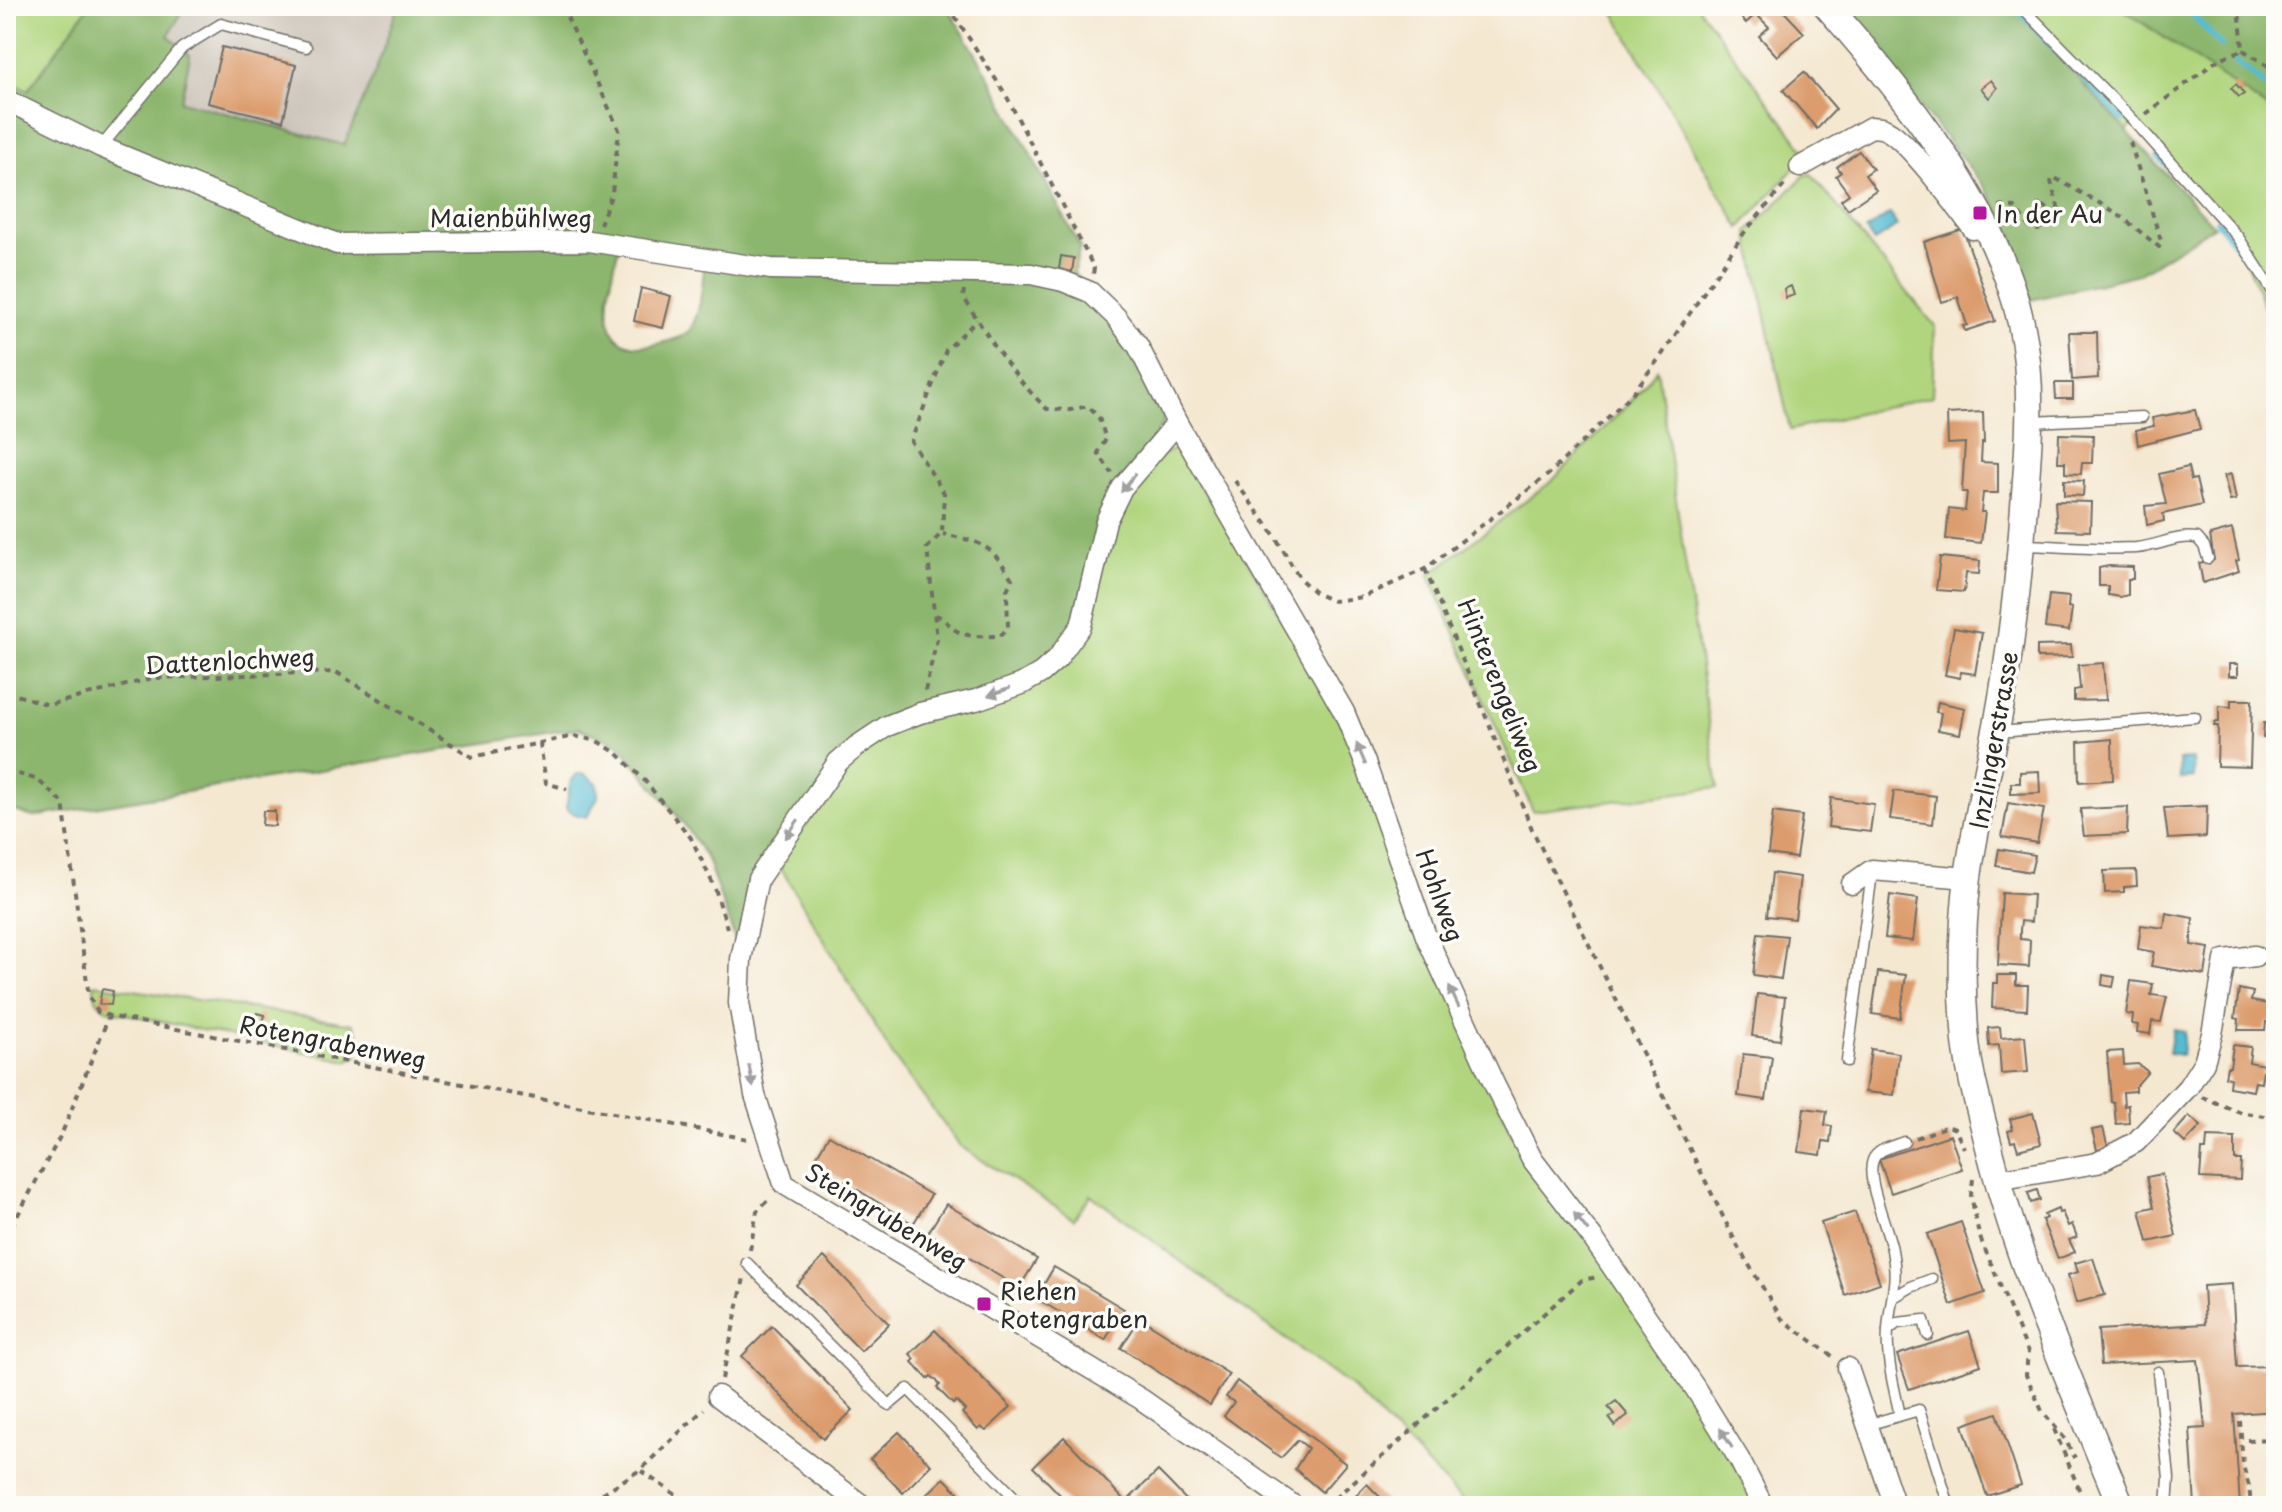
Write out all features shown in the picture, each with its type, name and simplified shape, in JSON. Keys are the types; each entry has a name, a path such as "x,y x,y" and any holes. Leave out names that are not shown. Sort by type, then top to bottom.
{"street":[{"name":"Inzlingerstrasse","path":"1827,6 1883,69 1980,213 2005,272 2021,322 2028,364 2029,422 2021,545 2010,657 1968,878 1964,938 1965,1031 1985,1176 2020,1252 2121,1506"},
{"name":"Maienbühlweg","path":"6,100 101,147 337,244 589,241 771,269 1031,274 1063,281 1090,292"},
{"path":"1800,167 1871,127 1884,129 1936,180 1973,229 1977,228"},
{"name":"Hohlweg","path":"1090,292 1116,317 1138,346 1177,423 1344,712 1366,765 1426,936 1532,1159 1594,1240 1695,1388 1739,1459 1763,1506"},
{"name":"Steingrubenweg","path":"1177,423 1122,488 1106,521 1081,626 1057,659 1022,684 976,700 920,713 887,726 838,762 758,879 741,959 739,1003 755,1095 784,1184 1141,1399 1294,1506"},
{"path":"1852,884 1872,870 1968,878"},
{"path":"1985,1176 2077,1169 2116,1155 2136,1142 2188,1087 2204,1062 2225,960 2255,956"},
{"path":"1848,1368 1895,1506"},
{"path":"718,1396 863,1506"}],"lane":[{"path":"2021,6 2135,122 2238,237 2276,296"},
{"path":"101,147 182,48 221,24 306,47"},
{"path":"2029,422 2142,417"},
{"path":"2021,545 2138,548 2182,536 2197,538 2208,558"},
{"path":"1996,732 2195,717"},
{"path":"1847,1061 1872,870"},
{"path":"1900,1415 1890,1366 1888,1330 1896,1285 1893,1253 1872,1175 1873,1160 1879,1152 1904,1142"},
{"path":"747,1263 889,1405 908,1389 1023,1506"},
{"path":"1894,1297 1932,1279"},
{"path":"1888,1330 1897,1323 1924,1320 1928,1335"},
{"path":"2158,1372 2169,1478 2167,1506"},
{"path":"1867,1425 1919,1410 1949,1506"}],"path":[{"path":"562,6 619,130 612,193 601,224 589,241"},
{"path":"948,6 1006,95 1094,268 1090,292"},
{"path":"2232,6 2240,18 2243,50"},
{"path":"2135,122 2195,75 2219,59 2243,50"},
{"path":"2243,50 2276,71"},
{"path":"1991,207 2014,207 2029,227 2038,230 2041,227 2039,202 2055,215 2059,213 2051,183 2051,179 2055,178 2117,213 2159,247 2161,241 2129,139"},
{"path":"1227,471 1275,536 1300,579 1317,594 1333,601 1350,601 1425,569 1549,474 1631,395 1744,233 1800,167"},
{"path":"966,272 969,281 963,296 1029,392 1047,409 1070,410 1088,406 1099,418 1106,439 1098,453 1122,488"},
{"path":"920,713 937,639 927,548 942,533 944,493 911,441 946,350 977,320"},
{"path":"935,615 944,617 956,631 978,636 1000,636 1008,628 1007,590 1012,579 996,553 980,542 942,533"},
{"name":"Hinterengeliweg","path":"1425,569 1532,829 1738,1247 1782,1319 1848,1368"},
{"name":"Dattenlochweg","path":"6,692 49,705 153,678 336,672 472,757 574,736 597,741 617,753 645,781 691,838 715,888 730,940 741,959"},
{"path":"540,743 546,783 567,789"},
{"path":"6,770 38,780 63,803 89,997 98,1012 109,1016 62,1133 6,1237"},
{"name":"Rotengrabenweg","path":"109,1016 770,1144"},
{"path":"2188,1087 2210,1102 2276,1118"},
{"path":"1904,1142 1948,1126 1955,1129 1968,1158"},
{"path":"1985,1176 1971,1195 1979,1235 2028,1352 2026,1375 2042,1411 2065,1439 2079,1466"},
{"path":"582,1506 640,1470 718,1396 757,1211 784,1184"},
{"path":"1326,1506 1582,1280 1602,1277"},
{"path":"2240,1421 2243,1466 2251,1506"},
{"path":"2052,1423 2086,1506"},
{"path":"2247,1440 2276,1439"},
{"path":"640,1470 692,1506"}],"shaded area":[{"path":"186,6 398,6 345,145 180,101 190,55 167,36"}],"green space":[{"path":"6,6 89,6 27,91 6,81"},
{"path":"89,6 186,6 168,36 190,55 181,101 344,145 376,70 398,6 947,6 989,76 1080,247 1074,273 1133,353 1167,416 1114,490 1072,627 1056,653 1032,672 865,734 756,872 737,945 707,859 684,824 619,744 578,728 33,817 6,808 6,81 28,90","holes":["619,246 705,261 695,321 688,332 657,344 635,346 621,341 612,330 609,316 611,280"]},
{"path":"1610,6 1697,6 1807,154 1740,228"},
{"path":"1840,6 2012,6 2214,226 2138,274 2031,300 2012,235 1987,190"},
{"path":"2012,6 2118,6 2276,113 2276,340 2238,237 2134,123 2127,131"},
{"path":"2118,6 2276,6 2276,114"},
{"path":"1811,174 1935,326 1932,396 1790,430 1748,232 1805,175"},
{"path":"1657,369 1718,788 1533,811 1429,575 1552,481 1632,400"},
{"path":"1177,448 1202,484 1338,714 1513,1136 1647,1316 1760,1506 1468,1506 1352,1388 1091,1195 1074,1219 960,1146 893,1056 775,862 840,772 1119,508 1152,460"},
{"path":"94,984 353,1024 358,1033 358,1056 347,1061 107,1010 96,999"}],"water":[{"path":"1890,214 1897,226 1874,242 1866,230"},
{"path":"2193,759 2194,778 2180,779 2179,760"},
{"path":"577,774 585,774 597,783 598,797 587,817 566,808 570,783"},
{"path":"2173,1029 2185,1031 2182,1055 2169,1053"}],"building":[{"path":"1730,6 1779,6 1804,33 1777,56 1759,36 1769,27 1756,14 1746,23"},
{"path":"222,47 296,65 283,121 208,103"},
{"path":"1804,72 1836,109 1817,129 1783,90"},
{"path":"1991,80 1997,88 1989,98 1981,88"},
{"path":"2236,84 2244,94 2239,97 2231,88"},
{"path":"1859,151 1873,169 1865,175 1876,190 1848,209 1841,200 1849,194 1836,176 1841,172 1837,167"},
{"path":"1963,229 1995,321 1965,331 1963,326 1967,325 1958,297 1942,302 1924,242"},
{"path":"1061,256 1074,258 1072,272 1059,269"},
{"path":"1791,286 1794,295 1786,298 1784,289"},
{"path":"641,288 671,296 663,328 634,321"},
{"path":"2069,332 2097,332 2098,378 2072,380"},
{"path":"2055,383 2073,383 2073,399 2056,399"},
{"path":"2195,410 2200,429 2138,445 2136,430 2154,426 2152,418"},
{"path":"1983,412 1981,462 1998,463 1998,493 1983,493 1981,512 1985,512 1981,543 1946,539 1949,509 1965,511 1967,492 1962,492 1965,443 1948,444 1947,414"},
{"path":"2059,434 2093,435 2092,463 2082,463 2081,474 2065,473 2065,462 2058,462"},
{"path":"2188,467 2191,480 2196,479 2202,505 2163,514 2164,521 2147,525 2145,506 2166,504 2159,474"},
{"path":"2231,474 2236,500 2230,501 2224,476"},
{"path":"2064,480 2084,481 2083,496 2064,495"},
{"path":"2055,501 2091,502 2090,531 2057,530"},
{"path":"2232,529 2239,571 2203,583 2199,563 2214,560 2210,535"},
{"path":"1940,557 1980,561 1979,574 1966,573 1964,592 1936,590"},
{"path":"2133,567 2133,579 2128,579 2128,595 2108,595 2108,586 2099,586 2099,568"},
{"path":"2049,595 2069,597 2068,607 2072,608 2069,631 2045,628"},
{"path":"1954,628 1982,633 1975,674 1961,672 1960,678 1945,675"},
{"path":"2071,645 2072,657 2037,658 2037,646"},
{"path":"2103,663 2106,700 2074,701 2074,690 2080,689 2078,665"},
{"path":"2229,664 2238,664 2238,676 2229,676"},
{"path":"2231,700 2252,700 2250,767 2217,766 2218,726 2214,726 2215,722 2219,722 2219,706 2231,707"},
{"path":"1938,702 1965,708 1960,734 1938,730 1941,713 1936,712"},
{"path":"2264,723 2276,724 2276,738 2263,738"},
{"path":"2112,739 2113,780 2079,782 2078,742"},
{"path":"2039,771 2040,793 2011,794 2011,783 2020,783 2020,772"},
{"path":"1894,791 1936,796 1933,824 1890,819"},
{"path":"1831,798 1874,804 1870,832 1828,827"},
{"path":"2008,803 2044,809 2037,843 2002,837"},
{"path":"2207,806 2206,837 2168,839 2164,808"},
{"path":"2128,807 2127,834 2084,836 2080,809"},
{"path":"263,811 275,811 275,826 262,825"},
{"path":"1773,812 1802,816 1796,858 1768,854"},
{"path":"1999,849 2035,855 2031,872 1996,866"},
{"path":"2136,870 2137,886 2124,887 2124,892 2105,893 2104,871"},
{"path":"1772,873 1800,877 1795,919 1767,916"},
{"path":"2002,893 2033,895 2031,922 2021,921 2020,930 2020,939 2030,940 2029,967 1998,965"},
{"path":"1890,895 1918,899 1913,941 1885,938"},
{"path":"2166,913 2193,918 2191,945 2209,948 2205,975 2151,966 2154,952 2138,949 2141,925 2164,928"},
{"path":"1758,933 1787,936 1781,979 1753,975"},
{"path":"1878,972 1906,975 1900,1018 1872,1014"},
{"path":"1997,975 2016,975 2016,985 2028,985 2027,1010 1992,1008 1993,983 1997,983"},
{"path":"2103,975 2115,977 2113,987 2102,985"},
{"path":"2131,981 2153,984 2151,995 2167,997 2161,1022 2152,1021 2150,1034 2137,1032 2138,1025 2132,1024 2133,1015 2126,1014"},
{"path":"102,989 113,991 111,1005 99,1004"},
{"path":"2239,989 2253,992 2251,1001 2274,1005 2271,1023 2266,1022 2265,1030 2238,1030 2239,1019 2235,1018"},
{"path":"1757,994 1785,997 1780,1040 1752,1036"},
{"path":"257,1013 265,1015 262,1026 255,1024"},
{"path":"2000,1027 2001,1038 2025,1036 2028,1072 2001,1074 1999,1045 1989,1046 1988,1028"},
{"path":"2233,1045 2251,1047 2249,1062 2264,1065 2261,1083 2255,1082 2253,1091 2229,1087 2230,1078 2225,1077 2227,1067 2230,1067"},
{"path":"1871,1049 1899,1053 1894,1095 1865,1092"},
{"path":"2123,1051 2124,1065 2138,1064 2148,1072 2135,1091 2123,1092 2124,1106 2128,1105 2129,1123 2116,1124 2107,1052"},
{"path":"1743,1054 1772,1057 1766,1100 1738,1096"},
{"path":"1804,1108 1827,1111 1825,1125 1832,1126 1830,1142 1823,1141 1821,1155 1799,1152"},
{"path":"2033,1113 2041,1144 2018,1150 2015,1141 2011,1142 2008,1131 2013,1130 2010,1119"},
{"path":"2189,1116 2201,1126 2185,1143 2174,1133"},
{"path":"2103,1128 2108,1148 2097,1150 2092,1130"},
{"path":"829,1135 931,1195 913,1224 813,1162"},
{"path":"1950,1135 1962,1169 1891,1193 1879,1159"},
{"path":"2207,1137 2235,1138 2235,1160 2241,1160 2240,1180 2200,1178 2202,1150 2206,1150"},
{"path":"2162,1174 2176,1236 2148,1242 2140,1210 2154,1207 2147,1177"},
{"path":"2037,1190 2040,1200 2031,1203 2028,1193"},
{"path":"946,1204 1037,1259 1019,1288 928,1233"},
{"path":"2058,1209 2068,1226 2072,1224 2077,1237 2069,1240 2075,1252 2058,1259 2042,1220 2046,1218 2044,1215"},
{"path":"1855,1212 1880,1283 1845,1295 1821,1223"},
{"path":"1961,1222 1985,1293 1951,1305 1927,1234"},
{"path":"824,1257 889,1324 861,1351 796,1285"},
{"path":"2093,1258 2105,1295 2076,1303 2068,1275 2078,1272 2075,1263"},
{"path":"1054,1267 1124,1309 1105,1340 1036,1298"},
{"path":"2232,1284 2237,1367 2276,1366 2276,1411 2234,1414 2240,1506 2195,1506 2190,1429 2205,1428 2198,1360 2101,1365 2098,1330 2205,1324 2203,1286"},
{"path":"1140,1318 1229,1374 1210,1405 1121,1348"},
{"path":"772,1326 853,1410 823,1439 742,1356"},
{"path":"935,1330 1011,1407 986,1431 981,1427 978,1430 962,1413 965,1410 956,1401 953,1404 937,1388 940,1385 936,1380 931,1376 928,1379 912,1362 915,1359 910,1354"},
{"path":"1969,1331 1981,1365 1909,1389 1897,1355"},
{"path":"1237,1381 1346,1464 1322,1492 1295,1469 1308,1448 1298,1440 1281,1458 1224,1416 1234,1402 1226,1397"},
{"path":"1616,1401 1628,1415 1615,1426 1609,1418 1614,1414 1608,1407"},
{"path":"1997,1413 2021,1485 1987,1496 1963,1425"},
{"path":"899,1432 931,1465 903,1493 870,1459"},
{"path":"1064,1437 1127,1503 1124,1506 1071,1506 1033,1467"},
{"path":"1158,1471 1192,1506 1138,1506 1130,1498"},
{"path":"944,1478 971,1506 921,1506 918,1503"},
{"path":"1367,1484 1382,1499 1390,1506 1346,1506"}],"waterway":[{"path":"2014,6 2123,120"},
{"path":"2184,6 2221,45"},
{"path":"2236,62 2276,94"},
{"path":"2158,156 2178,177"},
{"path":"2217,221 2245,256"}],"place":[{"name":"In der Au","path":"1980,213"},
{"name":"Riehen Rotengraben","path":"984,1304"}]}
